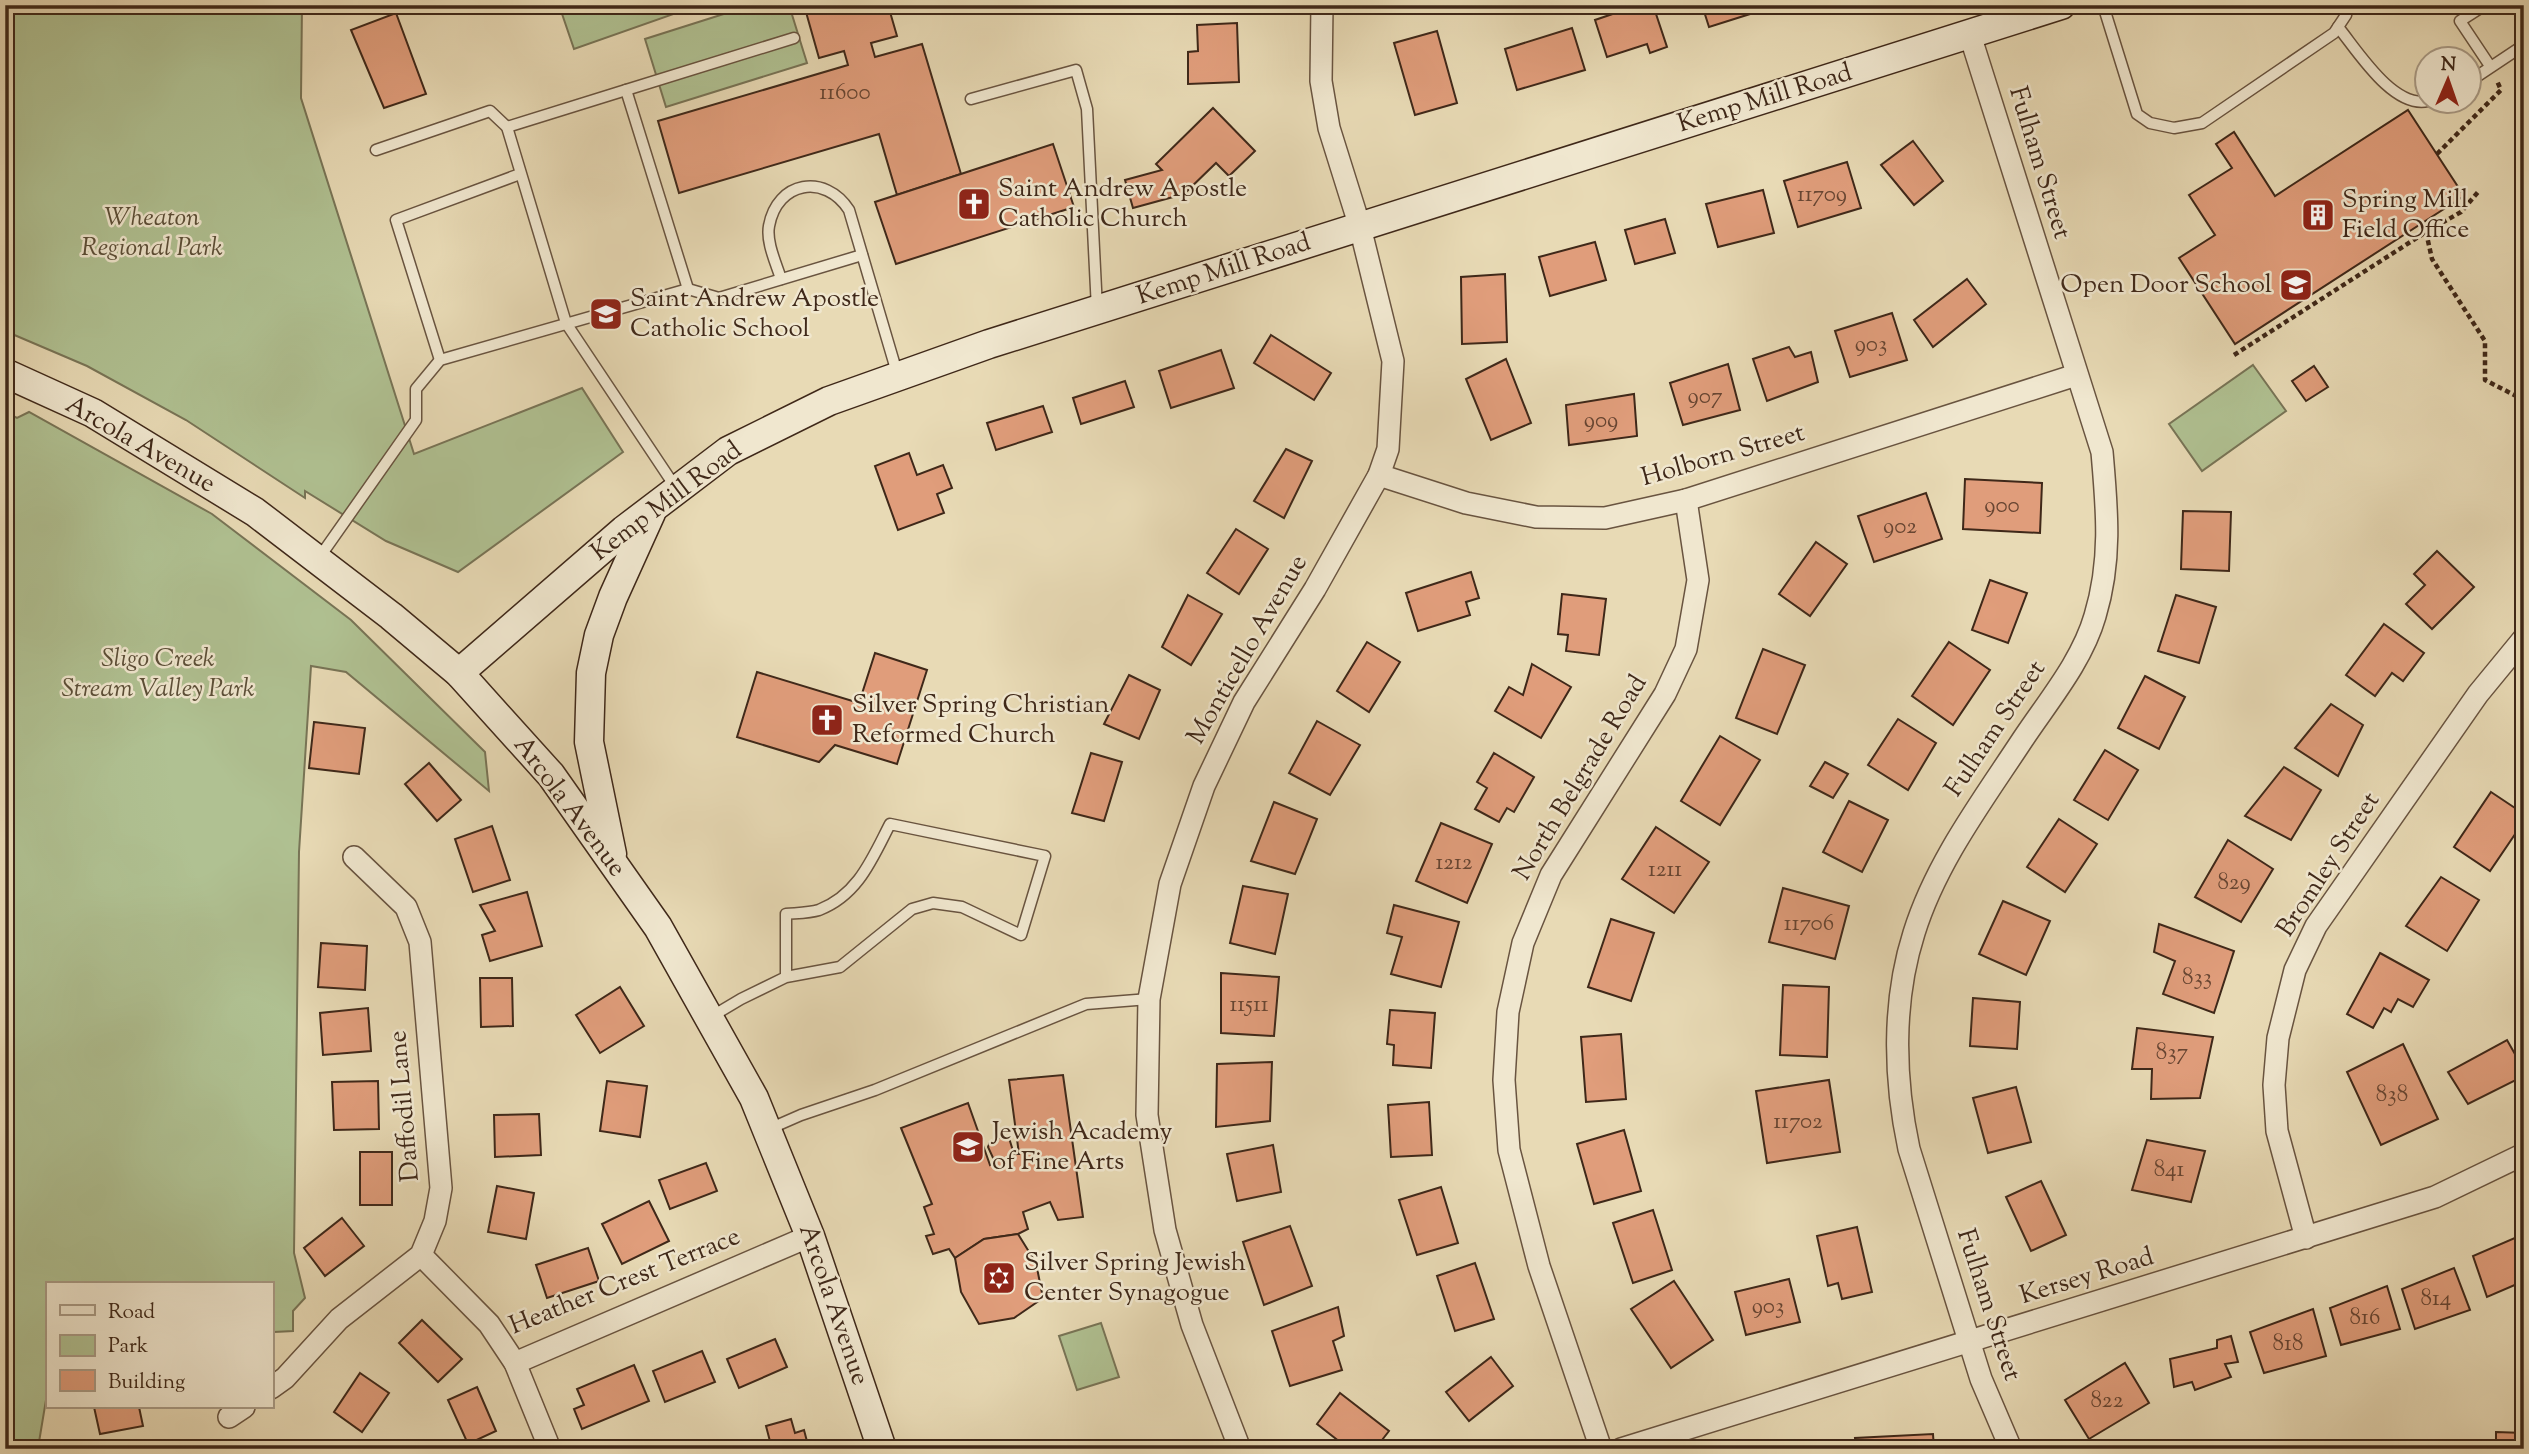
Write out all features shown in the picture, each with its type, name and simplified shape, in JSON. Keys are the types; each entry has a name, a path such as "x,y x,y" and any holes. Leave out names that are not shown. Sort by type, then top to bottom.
{"street":[{"name":"Monticello Avenue","path":"1240,1449 1192,1325 1165,1230 1147,1115 1149,999 1170,884 1203,786 1244,702 1315,589 1379,475 1388,449 1394,361 1360,227 1329,128 1321,81 1322,5"},
{"name":"Kemp Mill Road","path":"459,673 624,530 727,451 829,401 989,344 2061,5"},
{"name":"Fulham Street","path":"1970,35 2102,452 2108,524 2105,573 2095,617 2082,650 1967,824 1938,876 1914,933 1904,977 1898,1025 1901,1111 1909,1149 1981,1379 2011,1449"},
{"name":"Arcola Avenue","path":"5,373 93,413 255,512 459,673 551,775 658,927 754,1098 810,1236 882,1449"},
{"name":"Holborn Street","path":"1379,475 1466,503 1536,517 1605,518 1686,500 2076,375"},
{"name":"North Belgrade Road","path":"1601,1449 1539,1266 1509,1150 1503,1080 1508,1012 1523,943 1551,875 1665,694 1686,649 1698,580 1686,500"},
{"path":"614,864 589,742 591,673 599,635 613,597 654,507"},
{"name":"Bromley Street","path":"2306,1238 2277,1131 2274,1085 2278,1038 2295,970 2316,926 2478,694 2524,638"},
{"name":"Daffodil Lane","path":"273,1387 285,1378 339,1319 421,1255 435,1221 441,1188 420,942 406,907 354,857"},
{"name":"Kersey Road","path":"1621,1449 2435,1197 2524,1154"},
{"name":"Heather Crest Terrace","path":"421,1255 489,1324 515,1363 810,1236"},
{"path":"515,1363 550,1449"}],"lane":[{"path":"2103,5 2137,114 2150,123 2174,128 2202,123 2334,33 2346,15 2348,5"},
{"path":"2485,5 2460,21 2490,66"},
{"path":"2338,27 2380,80 2402,96 2414,100"},
{"path":"507,127 794,38"},
{"path":"2484,70 2524,45"},
{"path":"971,99 1076,69 1087,109 1097,310"},
{"path":"626,90 688,289"},
{"path":"376,150 491,111 507,127 566,323 677,490"},
{"path":"440,360 396,220 520,174"},
{"path":"781,279 768,235 775,205 783,196 802,187 834,193 849,211 898,376"},
{"path":"317,560 416,420 416,389 440,360 688,289 719,298 862,255"},
{"path":"709,1018 786,977 840,967 912,909 933,903 961,907 1021,935 1045,856 890,824 863,876 844,895 818,910 786,914 786,977"},
{"path":"767,1129 875,1090 1086,1004 1149,999"}],"path":[{"path":"2437,155 2501,90 2490,66"},
{"path":"2234,355 2461,212 2478,192"},
{"path":"2426,232 2432,260 2485,341 2485,380 2524,400"}],"green space":[{"name":"Wheaton Regional Park","path":"5,5 302,5 301,98 414,454 582,388 623,452 458,572 386,541 305,491 305,498 186,420 87,366 5,331"},
{"path":"559,5 683,5 685,10 574,49"},
{"path":"752,5 789,5 807,63 666,107 645,39"},
{"path":"2253,365 2286,411 2202,471 2169,424"},
{"name":"Sligo Creek Stream Valley Park","path":"5,412 17,418 29,412 212,514 351,620 485,752 489,791 346,672 311,666 299,852 294,1253 305,1298 293,1311 293,1331 273,1333 273,1282 46,1282 46,1400 39,1442 42,1449 5,1449"},
{"path":"1101,1323 1119,1377 1077,1390 1059,1336"}],"building":[{"path":"804,5 888,5 897,36 871,43 875,57 922,44 961,174 897,195 879,134 679,193 658,121 848,65 844,51 819,58"},
{"path":"948,5 975,5 950,13"},
{"path":"1400,5 1441,5 1441,8 1400,9"},
{"path":"1639,5 1653,5 1667,47 1650,53 1647,44 1607,57 1595,20"},
{"path":"1702,5 1747,5 1750,14 1709,27"},
{"path":"396,13 426,94 384,108 351,30"},
{"path":"1237,23 1239,82 1188,84 1188,52 1198,51 1197,25"},
{"path":"1572,28 1585,70 1517,90 1505,49"},
{"path":"1437,31 1457,103 1415,115 1394,43"},
{"path":"1213,108 1255,151 1229,176 1216,163 1184,194 1133,208 1125,180 1162,170 1156,164"},
{"name":"Spring Mill Field Office","path":"2408,110 2464,196 2235,344 2179,258 2215,235 2189,195 2232,168 2216,144 2234,132 2275,196"},
{"path":"1913,141 1943,181 1914,205 1881,165"},
{"name":"Saint Andrew Apostle Catholic Church","path":"1053,144 1074,207 896,264 875,202"},
{"path":"1847,162 1861,208 1798,227 1784,181"},
{"path":"1763,190 1774,233 1718,247 1706,204"},
{"path":"1665,219 1675,253 1635,264 1625,230"},
{"path":"1595,242 1606,280 1550,296 1539,257"},
{"path":"1505,274 1507,342 1462,344 1461,277"},
{"path":"1967,279 1986,304 1933,347 1914,320"},
{"path":"1892,313 1907,360 1850,377 1835,331"},
{"path":"1271,335 1331,373 1314,400 1254,363"},
{"path":"1789,347 1795,357 1811,352 1818,382 1767,401 1753,359"},
{"path":"1221,350 1234,388 1171,408 1159,371"},
{"path":"1506,359 1531,423 1491,440 1466,379"},
{"path":"1728,364 1740,410 1683,425 1670,383"},
{"path":"2314,366 2328,387 2306,401 2292,381"},
{"path":"1125,381 1134,407 1081,424 1073,398"},
{"path":"1634,394 1637,436 1569,445 1566,405"},
{"path":"1043,406 1052,432 996,450 987,423"},
{"path":"1286,449 1312,461 1284,518 1254,501"},
{"path":"909,453 917,475 943,465 952,488 937,494 944,513 898,530 875,466"},
{"path":"1965,479 2042,483 2040,533 1963,529"},
{"path":"1926,493 1942,539 1874,562 1858,516"},
{"path":"2183,511 2231,512 2229,571 2181,569"},
{"path":"1236,529 1268,549 1239,594 1207,573"},
{"path":"1816,542 1847,564 1810,616 1779,594"},
{"path":"2437,551 2474,587 2432,629 2406,604 2425,585 2414,574"},
{"path":"1471,572 1479,598 1466,602 1470,615 1418,631 1406,593"},
{"path":"1990,580 2027,593 2008,643 1972,630"},
{"path":"1562,594 1606,599 1599,655 1566,651 1568,635 1558,634"},
{"path":"1188,595 1222,614 1191,665 1162,647"},
{"path":"2176,595 2216,607 2199,663 2158,651"},
{"path":"2384,624 2424,653 2403,681 2392,673 2375,696 2346,675"},
{"path":"1367,642 1400,662 1369,712 1337,691"},
{"path":"1949,642 1990,670 1953,725 1912,696"},
{"path":"1763,649 1805,665 1777,734 1736,718"},
{"name":"Silver Spring Christian Reformed Church","path":"875,653 927,670 897,764 835,745 819,762 737,737 757,672 859,703"},
{"path":"1532,664 1571,687 1541,738 1495,711 1509,687 1523,695"},
{"path":"1129,675 1160,690 1139,739 1104,724"},
{"path":"2145,676 2185,697 2159,749 2118,728"},
{"path":"2331,704 2363,725 2338,776 2295,748"},
{"path":"1898,719 1936,743 1908,790 1868,765"},
{"path":"1317,721 1360,745 1330,795 1289,773"},
{"path":"314,722 365,728 359,774 309,768"},
{"path":"1720,736 1760,760 1720,825 1681,801"},
{"path":"2105,750 2138,770 2108,820 2074,800"},
{"path":"1091,753 1122,762 1104,821 1072,813"},
{"path":"1494,753 1534,777 1514,812 1507,808 1499,822 1475,809 1487,788 1477,782"},
{"path":"1825,762 1848,774 1833,798 1810,786"},
{"path":"429,763 461,800 437,821 405,784"},
{"path":"2284,767 2321,790 2291,840 2245,816"},
{"path":"2491,792 2524,814 2524,821 2490,871 2454,847"},
{"path":"1849,801 1888,820 1862,872 1823,852"},
{"path":"1274,802 1317,819 1295,874 1251,861"},
{"path":"2059,819 2097,844 2065,892 2027,867"},
{"path":"1441,823 1492,844 1467,903 1416,881"},
{"path":"492,826 510,880 473,892 455,839"},
{"path":"1656,827 1709,862 1674,913 1622,879"},
{"path":"2228,840 2273,869 2241,922 2195,897"},
{"path":"2441,877 2479,900 2447,951 2406,926"},
{"path":"1243,886 1288,894 1275,954 1230,943"},
{"path":"1783,888 1849,906 1835,959 1769,942"},
{"path":"527,892 542,946 490,961 482,935 495,931 480,905"},
{"path":"2003,901 2050,921 2026,975 1979,954"},
{"path":"1394,905 1459,922 1441,987 1391,974 1402,937 1387,933"},
{"path":"1611,919 1654,933 1631,1001 1588,987"},
{"path":"2159,924 2234,951 2214,1013 2163,994 2175,961 2154,952"},
{"path":"321,943 367,946 365,990 318,987"},
{"path":"2380,953 2429,980 2413,1007 2398,999 2391,1012 2384,1008 2373,1028 2347,1014"},
{"path":"1221,973 1279,977 1274,1036 1221,1033"},
{"path":"480,978 512,978 513,1026 481,1027"},
{"path":"1783,985 1829,987 1827,1057 1780,1055"},
{"path":"620,987 644,1026 600,1053 576,1015"},
{"path":"1973,998 2020,1002 2017,1049 1970,1046"},
{"path":"368,1008 371,1051 323,1055 320,1013"},
{"path":"1390,1010 1435,1013 1431,1068 1393,1065 1394,1045 1387,1044"},
{"path":"2137,1028 2213,1037 2200,1098 2151,1099 2152,1069 2132,1069"},
{"path":"1621,1034 1626,1099 1586,1102 1581,1037"},
{"path":"2507,1040 2524,1070 2524,1076 2468,1104 2448,1072"},
{"path":"2403,1044 2438,1119 2381,1145 2347,1072"},
{"path":"1272,1062 1270,1121 1216,1127 1217,1064"},
{"name":"Jewish Academy of Fine Arts","path":"1063,1075 1083,1217 1058,1220 1050,1202 1023,1212 1028,1229 1018,1234 984,1239 955,1258 949,1249 933,1254 926,1236 934,1234 924,1207 932,1204 901,1128 968,1103 990,1165 995,1162 988,1147 990,1142 1004,1136 1009,1138 1014,1154 1019,1154 1009,1080"},
{"path":"1829,1080 1840,1152 1767,1163 1756,1091"},
{"path":"378,1081 379,1129 334,1130 332,1082"},
{"path":"607,1081 647,1086 640,1137 600,1131"},
{"path":"2016,1087 2031,1142 1988,1153 1973,1098"},
{"path":"1429,1102 1432,1155 1391,1157 1388,1105"},
{"path":"539,1114 541,1155 495,1157 494,1115"},
{"path":"1624,1130 1641,1191 1594,1204 1577,1144"},
{"path":"2147,1140 2205,1151 2191,1202 2132,1190"},
{"path":"1273,1145 1281,1192 1237,1201 1227,1154"},
{"path":"360,1152 392,1152 392,1205 360,1205"},
{"path":"706,1163 717,1191 670,1209 659,1180"},
{"path":"2041,1181 2066,1235 2031,1251 2006,1197"},
{"path":"497,1186 534,1193 526,1239 488,1232"},
{"path":"1441,1187 1458,1243 1417,1255 1399,1200"},
{"path":"649,1201 669,1241 622,1264 602,1224"},
{"path":"1653,1210 1672,1270 1633,1283 1613,1223"},
{"path":"342,1218 364,1246 325,1276 304,1248"},
{"path":"1290,1226 1312,1286 1264,1305 1243,1242"},
{"path":"1857,1227 1872,1292 1842,1299 1838,1283 1828,1286 1817,1236"},
{"name":"Silver Spring Jewish Center Synagogue","path":"1018,1234 1036,1263 1043,1298 1014,1318 979,1324 961,1292 955,1258 984,1239"},
{"path":"2524,1234 2524,1281 2487,1297 2473,1256"},
{"path":"588,1248 599,1281 547,1298 536,1265"},
{"path":"1475,1263 1494,1319 1455,1331 1437,1276"},
{"path":"2454,1268 2470,1310 2415,1329 2402,1289"},
{"path":"1789,1279 1800,1322 1746,1335 1735,1292"},
{"path":"1674,1281 1713,1340 1671,1368 1631,1309"},
{"path":"2387,1286 2400,1329 2341,1345 2330,1308"},
{"path":"1338,1307 1344,1336 1333,1341 1342,1370 1290,1386 1272,1331"},
{"path":"2313,1309 2326,1356 2264,1373 2250,1332"},
{"path":"422,1320 462,1359 438,1382 399,1343"},
{"path":"2231,1336 2238,1362 2225,1364 2231,1377 2195,1390 2192,1382 2174,1387 2170,1359 2217,1348 2217,1340"},
{"path":"775,1339 787,1367 739,1388 727,1359"},
{"path":"702,1351 715,1382 665,1402 653,1371"},
{"path":"1491,1357 1513,1386 1469,1421 1446,1392"},
{"path":"2125,1363 2149,1403 2089,1439 2065,1400"},
{"path":"634,1365 649,1401 582,1429 574,1409 584,1405 577,1389"},
{"path":"360,1373 389,1393 362,1432 334,1412"},
{"path":"477,1387 496,1431 468,1444 448,1400"},
{"path":"1340,1393 1389,1431 1375,1449 1349,1449 1317,1424"},
{"path":"94,1408 139,1408 143,1426 100,1434"},
{"path":"791,1419 795,1433 804,1430 809,1449 772,1449 766,1426"},
{"path":"2496,1432 2524,1433 2524,1449 2496,1449"},
{"path":"1933,1434 1934,1449 1856,1449 1855,1438"},
{"path":"2457,1442 2458,1449 2405,1448"},
{"path":"2370,1443 2371,1449 2349,1449"}],"place":[{"name":"Saint Andrew Apostle Catholic Church","path":"974,204"},
{"name":"Spring Mill Field Office","path":"2318,215"},
{"name":"Open Door School","path":"2296,285"},
{"name":"Saint Andrew Apostle Catholic School","path":"606,314"},
{"name":"Silver Spring Christian Reformed Church","path":"827,720"},
{"name":"Jewish Academy of Fine Arts","path":"968,1147"},
{"name":"Silver Spring Jewish Center Synagogue","path":"999,1278"}]}
